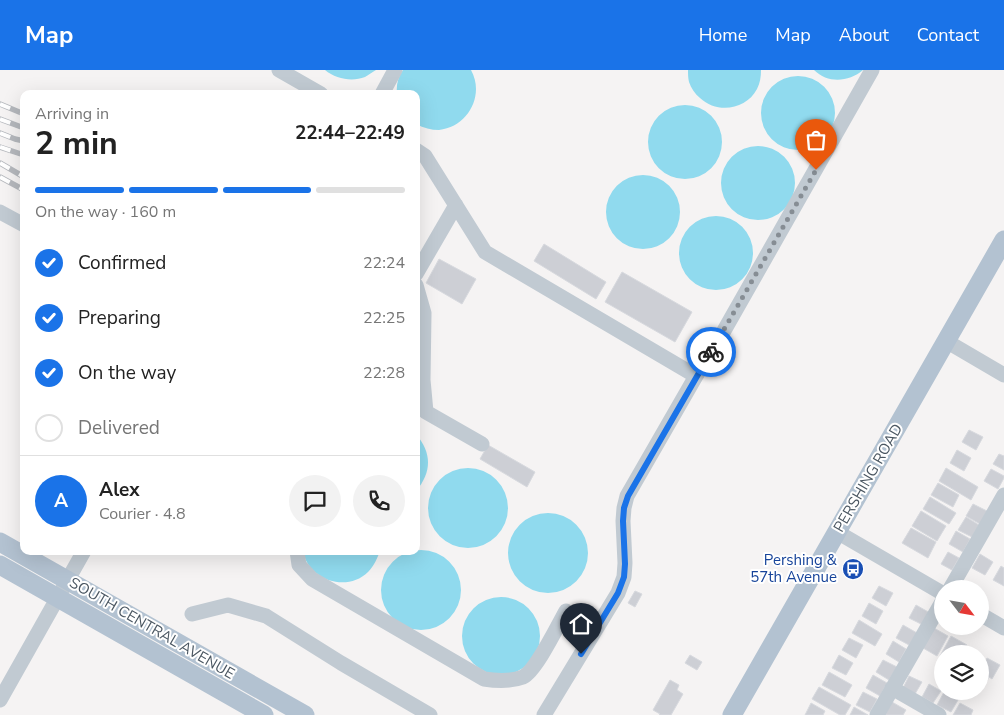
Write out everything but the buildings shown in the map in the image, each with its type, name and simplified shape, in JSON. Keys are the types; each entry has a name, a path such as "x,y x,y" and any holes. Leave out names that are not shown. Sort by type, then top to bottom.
{"main road":[{"name":"PERSHING ROAD","path":"732,715 1004,240"},
{"name":"SOUTH CENTRAL AVENUE","path":"0,542 20,553"},
{"name":"SOUTH CENTRAL AVENUE","path":"23,555 305,715"},
{"name":"SOUTH CENTRAL AVENUE","path":"0,565 264,715"}],"street":[{"path":"279,70 314,90"},
{"path":"384,90 395,70"},
{"path":"544,715 618,593 624,577 623,521 624,508 628,496 872,70"},
{"path":"420,153 425,156 485,252 696,376"},
{"path":"420,267 456,206"},
{"path":"0,212 20,223"},
{"path":"420,300 424,313 423,380 426,412 482,444"},
{"path":"946,341 1004,374"},
{"path":"955,580 1003,498"},
{"path":"837,532 934,588"},
{"path":"0,700 82,555"},
{"path":"298,555 299,565 312,579 484,679 502,682 524,676 534,666 566,611"},
{"path":"192,614 228,605 266,616 430,715"},
{"path":"877,715 934,616"},
{"path":"989,619 1004,628"},
{"path":"892,688 939,715"}],"water":[{"path":"325,70 376,70 360,79 344,79 334,76"},
{"path":"403,70 471,70 475,80 475,99 466,116 458,123 449,128 439,130 425,128 420,126 420,90 397,90"},
{"path":"688,70 761,70 761,78 757,89 746,102 723,108 707,103 696,95 689,82"},
{"path":"814,70 863,70 851,77 838,80 826,78"},
{"path":"798,76 812,79 824,87 832,99 835,113 832,127 824,139 812,147 798,150 784,147 772,139 764,127 761,113 764,99 772,87 784,79"},
{"path":"685,105 699,108 711,116 719,128 722,142 719,156 711,168 699,176 685,179 671,176 659,168 651,156 648,142 651,128 659,116 671,108"},
{"path":"758,146 772,149 784,157 792,169 795,183 792,197 784,209 772,217 758,220 744,217 732,209 724,197 721,183 724,169 732,157 744,149"},
{"path":"643,175 657,178 669,186 677,198 680,212 677,226 669,238 657,246 643,249 629,246 617,238 609,226 606,212 609,198 617,186 629,178"},
{"path":"716,216 730,219 742,227 750,239 753,253 750,267 742,279 730,287 716,290 702,287 690,279 682,267 679,253 682,239 690,227 702,219"},
{"path":"420,440 425,448 428,462 425,477 420,485"},
{"path":"468,468 483,471 496,480 505,493 508,508 505,523 496,536 483,545 468,548 453,545 440,536 431,523 428,508 431,493 440,480 453,471"},
{"path":"548,513 563,516 576,525 585,538 588,553 585,568 576,581 563,590 548,593 533,590 520,581 511,568 508,553 511,538 520,525 533,516"},
{"path":"420,550 436,553 443,557 454,568 460,582 460,598 454,612 443,623 429,629 413,629 399,623 388,612 382,598 382,582 388,568 402,555 420,555"},
{"path":"304,555 378,555 368,572 350,582 330,580 320,576 306,561"},
{"path":"493,597 509,597 523,603 534,614 540,628 540,644 534,658 523,669 509,675 493,675 479,669 468,658 462,644 462,628 468,614 479,603"}],"railway":[{"path":"0,104 20,112"},
{"path":"0,119 20,126"},
{"path":"0,133 20,140"},
{"path":"0,147 20,154"},
{"path":"0,163 20,175"},
{"path":"0,177 20,188"}],"way so far":[{"path":"711,352 816,170"}],"place":[{"name":"Pershing & 57th Avenue","path":"853,569"}],"route":[{"path":"581,654 618,593 624,577 624,508 631,488 711,352"}]}
